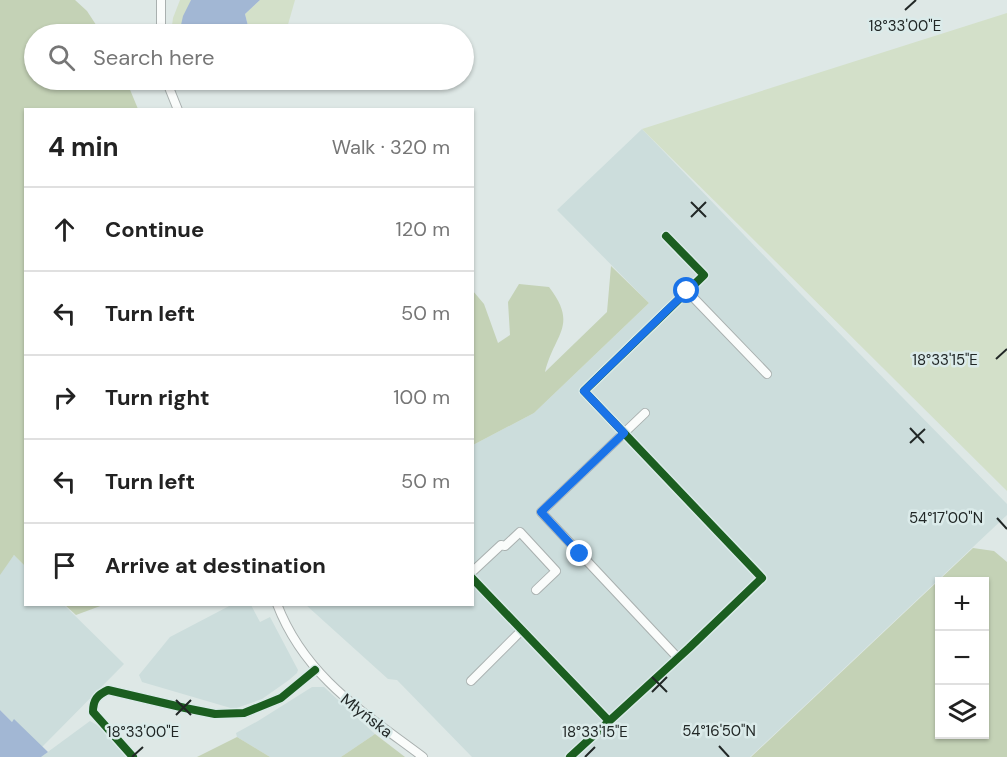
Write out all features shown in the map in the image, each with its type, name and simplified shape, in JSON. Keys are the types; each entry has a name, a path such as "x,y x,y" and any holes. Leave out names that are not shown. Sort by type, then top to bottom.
{"street":[{"path":"161,0 161,24"},
{"path":"170,90 177,108"},
{"path":"570,757 762,578 584,391 704,275 666,236"},
{"path":"687,291 767,374"},
{"path":"645,413 541,512 678,658"},
{"path":"474,570 501,545 505,546 520,532 556,571 536,590"},
{"path":"474,580 609,721"},
{"name":"Młyńska","path":"278,606 295,643 315,670 350,703 423,757"},
{"path":"471,681 522,630"},
{"path":"133,757 93,712 93,702 100,693 108,690 215,714 244,713 281,698 315,670"}],"shaded area":[{"path":"642,129 1007,504 1007,515 941,577 935,577 935,583 750,757 472,757 397,680 388,679 307,606 474,606 474,444 534,413 649,303 557,210"},
{"path":"14,555 24,565 24,606 65,606 124,664 42,747 0,710 0,574"},
{"path":"229,606 252,606 260,622 270,617 298,670 289,680 262,699 234,709 142,682 139,675 170,637"},
{"path":"312,687 324,687 375,734 341,757 270,757 237,737 236,733"},
{"path":"90,721 104,729 129,757 41,757"}],"green space":[{"path":"0,0 75,0 87,11 95,24 24,24 24,90 130,90 138,108 24,108 24,565 14,555 0,575"},
{"path":"180,0 191,0 183,24 172,24"},
{"path":"260,0 295,0 288,24 248,24 245,14"},
{"path":"1007,13 1007,491 642,129"},
{"path":"611,266 649,303 534,413 474,444 474,292 484,304 498,343 510,335 508,302 519,284 549,287 558,300 563,321 562,330 545,372 607,312"},
{"path":"973,548 994,551 1007,562 1007,757 751,757 935,584 935,739 989,739 989,577 942,577"},
{"path":"66,606 100,606 76,615"},
{"path":"375,734 405,757 341,757"},
{"path":"237,737 270,757 197,757"}],"water":[{"path":"191,0 260,0 245,14 248,24 181,24"},
{"path":"0,710 12,722 14,719 48,752 41,757 0,757"}],"cycle path":[{"path":"570,757 762,578 584,391 704,275 666,236"},
{"path":"474,580 609,721"},
{"path":"133,757 93,712 96,698 108,690 215,714 244,713 281,698 315,670"}],"route":[{"path":"580,554 541,512 624,433 584,391 687,291"}]}
